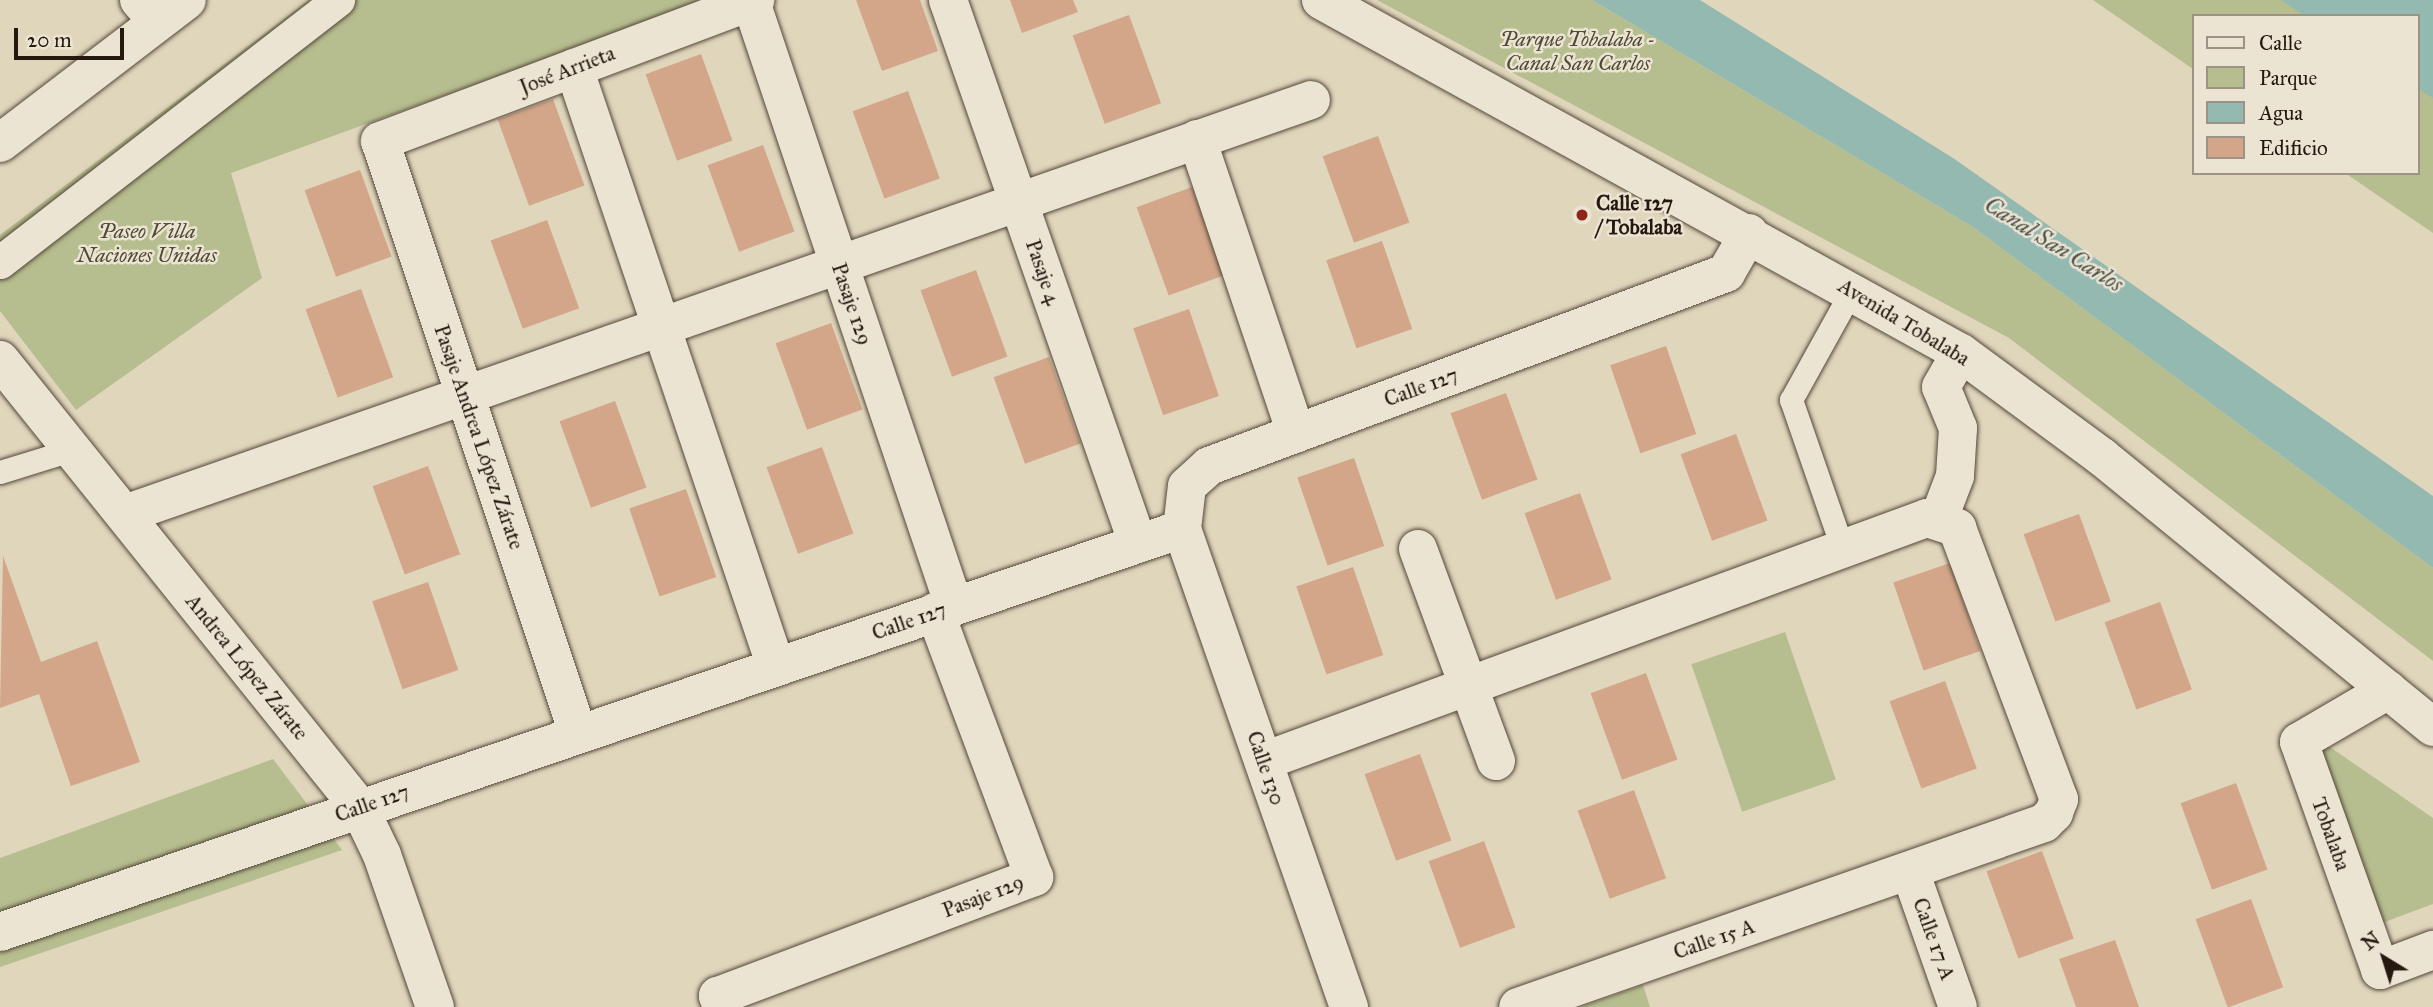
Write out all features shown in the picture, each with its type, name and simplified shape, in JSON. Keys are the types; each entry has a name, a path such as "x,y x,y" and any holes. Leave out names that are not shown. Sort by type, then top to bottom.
{"street":[{"path":"0,262 338,0"},
{"name":"Pasaje 4","path":"948,0 1138,544"},
{"name":"Avenida Tobalaba","path":"1321,0 1749,233 1961,354 2112,466 2433,727"},
{"name":"José Arrieta","path":"380,141 753,1"},
{"name":"Pasaje 129","path":"722,1007 718,996 1034,877 944,609 839,264 753,1"},
{"path":"0,144 161,7"},
{"path":"575,68 776,667"},
{"path":"125,514 1311,100"},
{"path":"1197,139 1296,434"},
{"name":"Pasaje Andrea López Zárate","path":"380,141 578,733"},
{"name":"Calle 127","path":"0,932 359,807 1182,529 1187,486 1209,466 1726,273 1749,233"},
{"path":"1264,761 1842,547 1927,517 1939,518 1955,476 1958,428 1941,387 1961,354"},
{"name":"Andrea López Zárate","path":"0,360 359,807 382,855 435,1007"},
{"name":"Calle 15 A","path":"1518,1007 2044,822 2059,799 1957,528 1939,518"},
{"name":"Calle 130","path":"1182,529 1349,1007"},
{"path":"1418,549 1496,761"},
{"name":"Tobalaba","path":"2388,691 2298,742 2380,970 2433,950"},
{"name":"Calle 17 A","path":"1910,871 1958,1007"}],"lane":[{"path":"1842,547 1791,400 1852,290"},
{"path":"0,472 71,450"}],"green space":[{"name":"Paseo Villa Naciones Unidas","path":"309,0 707,0 231,173 262,278 76,410 0,311 0,235"},
{"name":"Parque Tobalaba - Canal San Carlos","path":"1377,0 1592,0 1973,227 2433,568 2433,661 2009,338"},
{"path":"2093,0 2433,0 2433,233 2348,175 2419,175 2419,14 2192,14 2192,68"},
{"path":"1785,632 1836,780 1742,812 1691,664"},
{"path":"2311,734 2433,818 2433,904 2379,924"},
{"path":"273,759 342,850 0,967 0,858"},
{"path":"1643,985 1650,1007 1581,1007"}],"water":[{"name":"Canal San Carlos","path":"1592,0 1700,0 1953,158 2433,496 2433,568 1973,227"},
{"path":"2281,0 2433,0 2433,98 2419,89 2419,14 2302,14"}],"building":[{"path":"856,0 920,0 938,51 882,71"},
{"path":"1010,0 1073,0 1078,12 1022,33"},
{"path":"1129,15 1161,103 1105,124 1073,36"},
{"path":"701,54 732,140 677,161 646,74"},
{"path":"908,91 940,178 884,199 853,111"},
{"path":"553,99 584,185 529,206 498,119"},
{"path":"1378,136 1409,222 1354,243 1323,156"},
{"path":"763,145 794,231 739,252 708,165"},
{"path":"360,170 391,256 336,277 305,190"},
{"path":"1192,187 1224,275 1169,296 1137,207"},
{"path":"547,220 579,308 523,329 491,241"},
{"path":"1382,241 1412,329 1356,348 1326,260"},
{"path":"976,270 1007,356 952,377 921,290"},
{"path":"361,289 393,377 338,398 306,309"},
{"path":"1189,309 1219,396 1163,415 1133,328"},
{"path":"831,323 862,409 807,430 776,343"},
{"path":"1666,346 1696,434 1640,453 1610,365"},
{"path":"1049,357 1080,443 1025,464 994,377"},
{"path":"1506,393 1537,479 1482,500 1451,413"},
{"path":"615,401 646,487 591,508 560,421"},
{"path":"1736,434 1767,520 1712,541 1681,454"},
{"path":"822,447 853,533 798,554 767,467"},
{"path":"1354,458 1384,546 1328,565 1297,478"},
{"path":"428,466 460,554 405,575 373,486"},
{"path":"686,489 716,577 660,596 629,509"},
{"path":"1580,493 1611,579 1556,600 1525,513"},
{"path":"2079,514 2111,601 2055,622 2024,534"},
{"path":"3,556 41,662 97,641 140,762 71,786 39,694 0,708"},
{"path":"1950,563 1980,651 1924,670 1893,583"},
{"path":"1353,567 1383,655 1327,674 1296,587"},
{"path":"428,582 458,670 402,689 372,601"},
{"path":"2160,602 2192,689 2136,710 2105,622"},
{"path":"1646,673 1677,759 1622,780 1591,693"},
{"path":"1945,681 1977,768 1921,789 1890,701"},
{"path":"1420,754 1451,840 1396,861 1365,774"},
{"path":"2236,783 2267,869 2212,890 2181,803"},
{"path":"1634,790 1666,878 1610,899 1578,811"},
{"path":"1484,841 1515,927 1460,948 1429,861"},
{"path":"2042,851 2074,938 2018,959 1987,871"},
{"path":"2251,899 2283,987 2228,1007 2196,919"},
{"path":"2115,940 2139,1007 2076,1007 2059,959"}],"place":[{"name":"Calle 127 / Tobalaba","path":"1582,215"}]}
